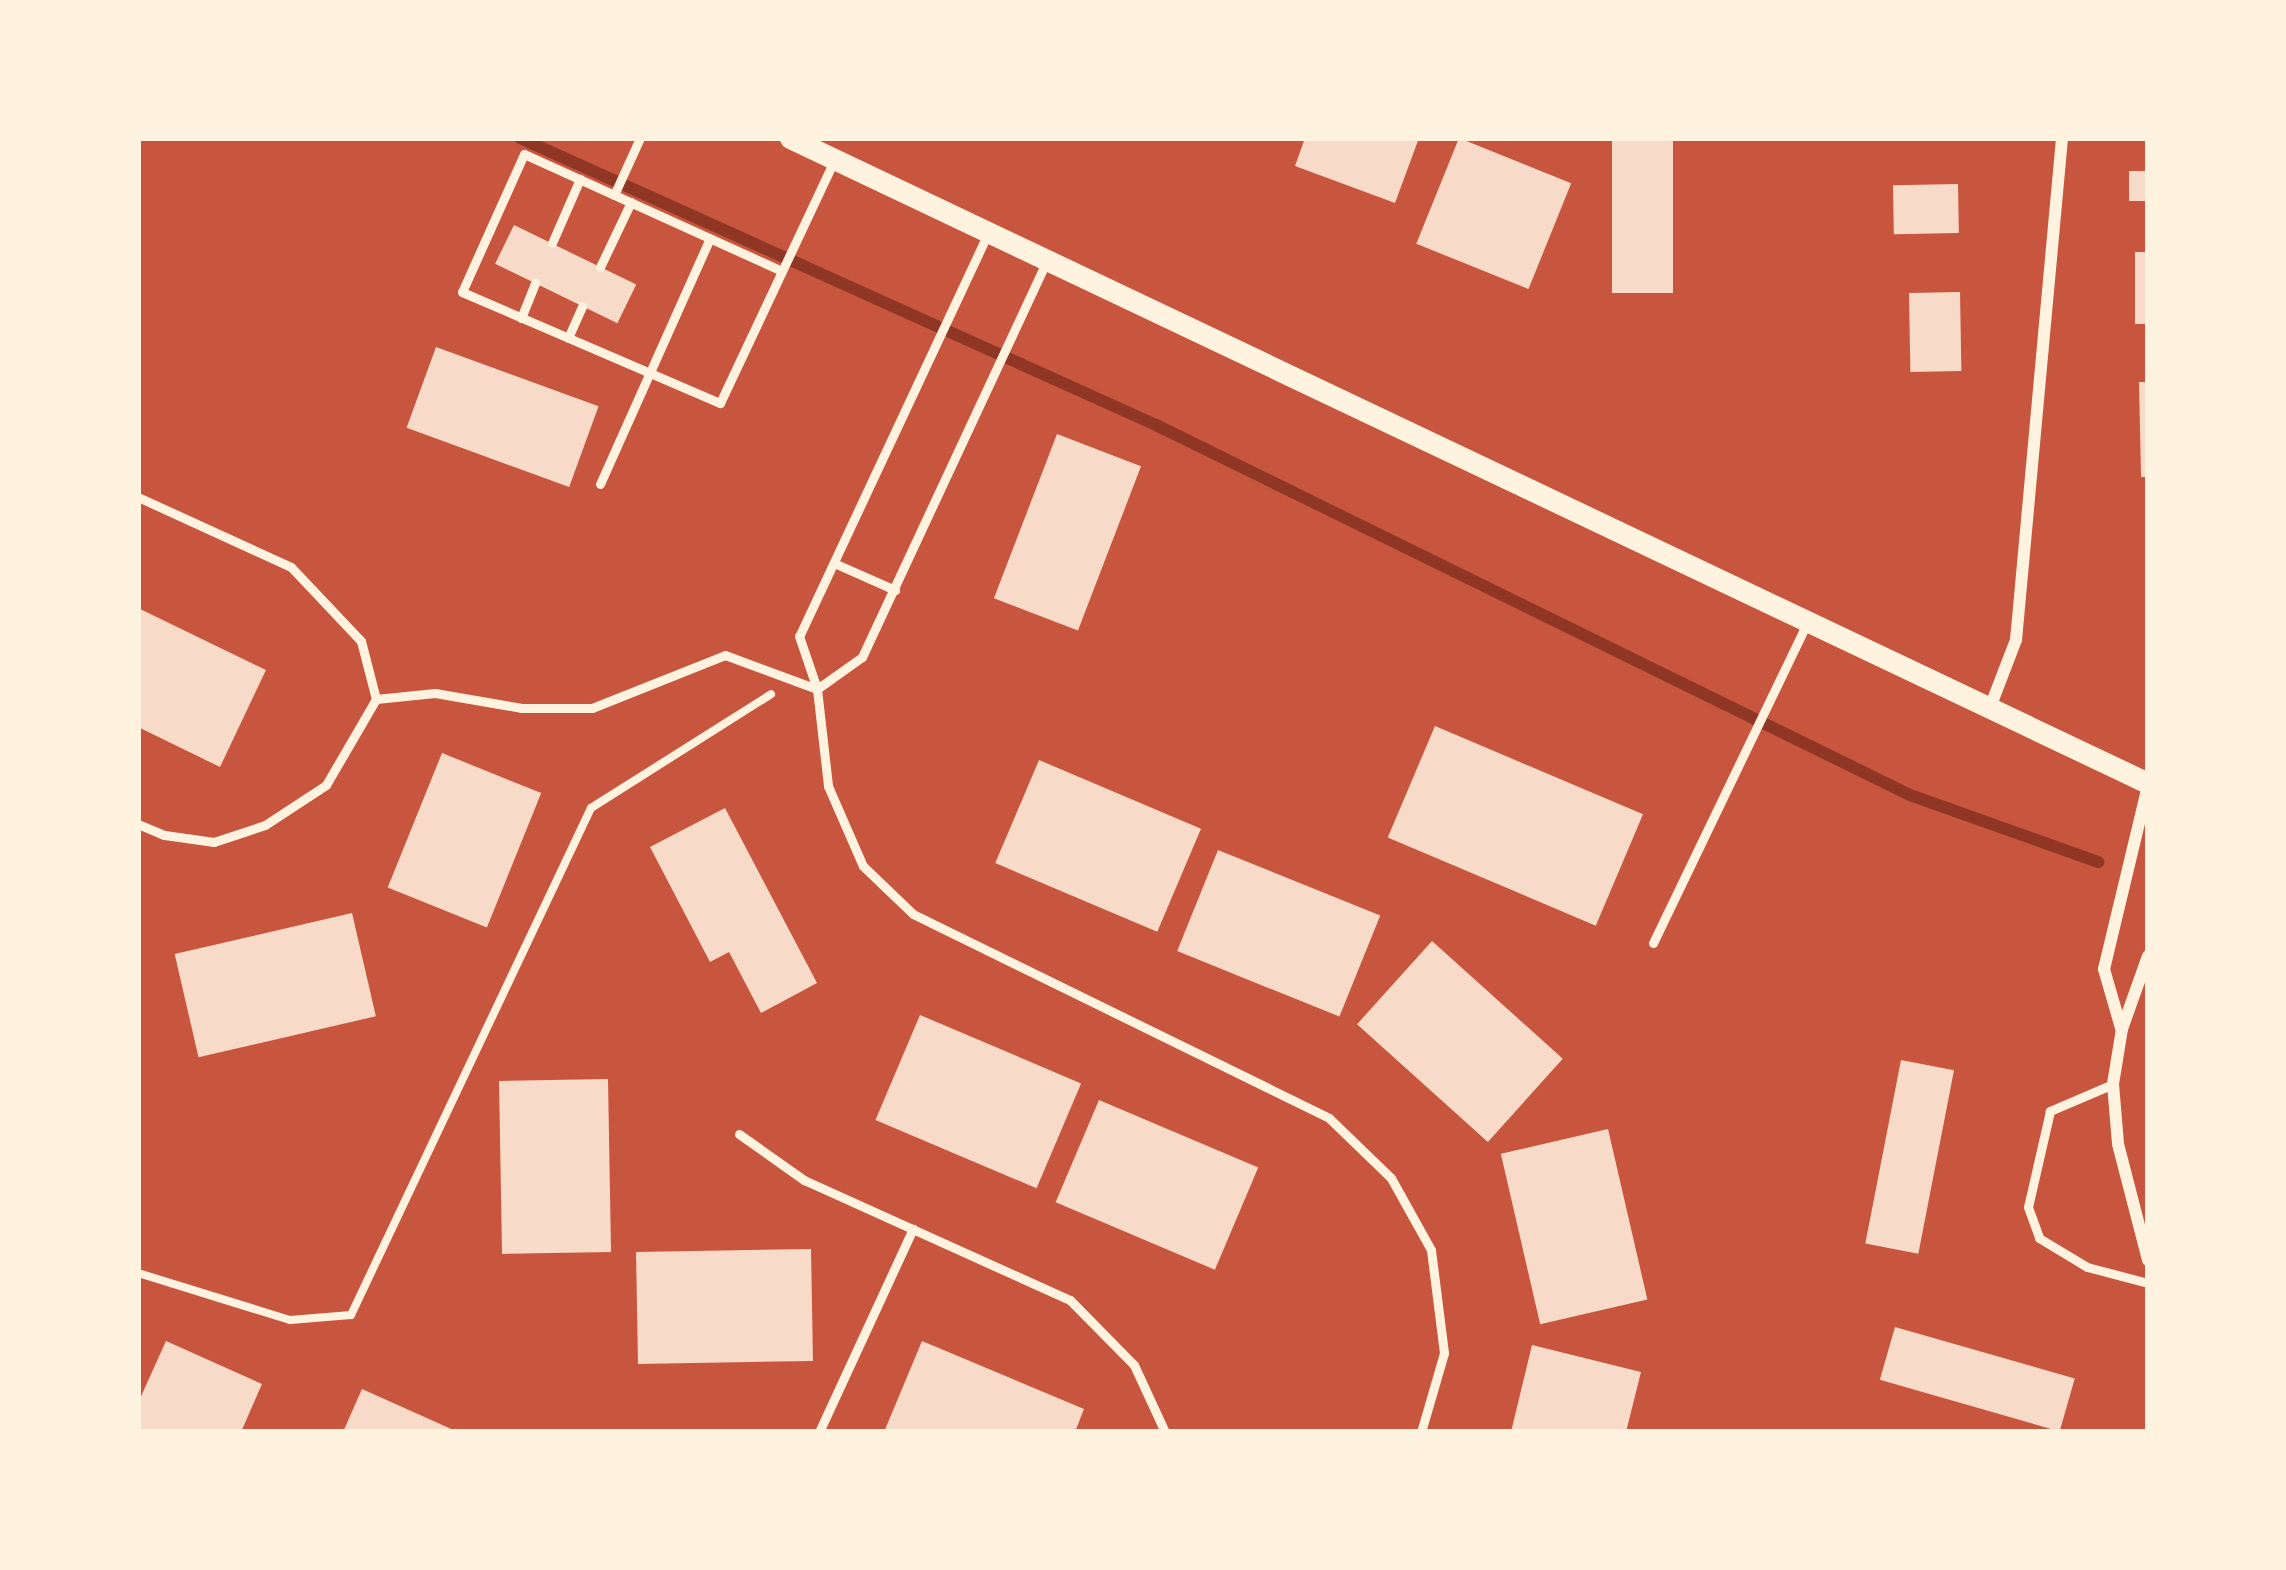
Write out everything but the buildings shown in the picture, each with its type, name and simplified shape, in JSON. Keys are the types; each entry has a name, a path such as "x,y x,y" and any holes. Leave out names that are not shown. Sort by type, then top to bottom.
{"street":[{"path":"790,138 1991,705 2148,784 2104,969 2122,1029"},
{"path":"1991,705 2016,640 2062,138"},
{"path":"2148,956 2122,1029 2114,1084 2118,1144 2148,1260"}],"lane":[{"path":"614,194 640,138"},
{"path":"782,272 524,154 462,292 720,403 836,159"},
{"path":"552,243 580,179"},
{"path":"600,267 631,202"},
{"path":"989,231 799,636 817,689 828,786 863,866 913,914 1329,1118 1391,1178 1431,1250 1444,1353 1421,1432"},
{"path":"600,484 710,238"},
{"path":"817,689 862,657 1048,259"},
{"path":"521,318 535,283"},
{"path":"568,338 582,305"},
{"path":"138,496 291,567 361,640 376,700 326,785 265,824 214,842 164,835 138,824"},
{"path":"834,562 895,590"},
{"path":"1653,943 1809,619"},
{"path":"376,700 434,693 522,707 592,708 725,656 817,689"},
{"path":"2114,1084 2050,1111 2028,1207 2039,1238 2087,1267 2148,1283"},
{"path":"740,1134 804,1180 1070,1300 1134,1365 1165,1432"},
{"path":"819,1432 913,1229"}],"path":[{"path":"138,1273 290,1320 351,1315 591,808 793,680"}],"waterway":[{"path":"520,138 1156,425 1910,795 2098,862"}]}
